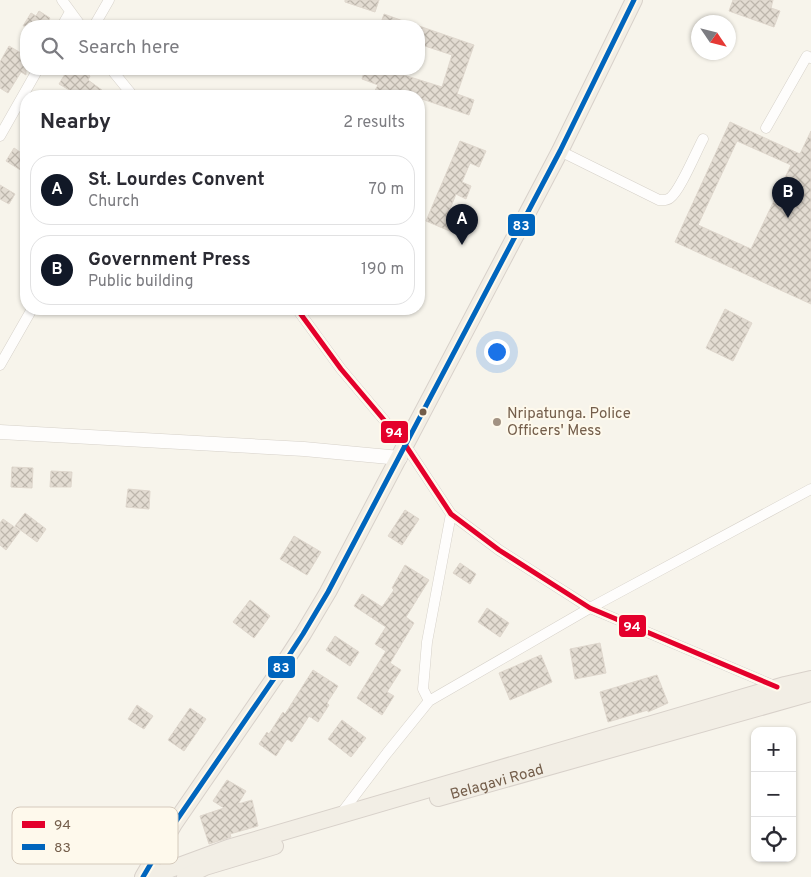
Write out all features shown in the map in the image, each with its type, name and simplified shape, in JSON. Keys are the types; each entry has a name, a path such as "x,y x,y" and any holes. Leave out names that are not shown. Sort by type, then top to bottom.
{"main road":[{"path":"178,818 275,677 328,592 560,151 634,0"},
{"path":"149,877 228,848 777,687 811,680"},
{"name":"Belagavi Road","path":"185,877 205,867 332,828 811,693"},
{"path":"144,877 151,864"}],"street":[{"path":"62,0 76,20"},
{"path":"97,20 109,0"},
{"path":"65,20 70,12"},
{"path":"766,128 807,56 811,58"},
{"path":"26,90 35,75"},
{"path":"116,75 128,90"},
{"path":"0,136 20,101"},
{"path":"560,151 658,200 666,200 672,197 678,189 702,139"},
{"path":"0,365 29,315"},
{"path":"301,315 451,514 499,550 590,608 777,687"},
{"path":"0,432 304,449 403,452"},
{"path":"340,816 386,753 429,701 590,608 811,489"},
{"path":"429,701 423,689 427,642 451,514"}],"building":[{"path":"345,0 379,0 375,12 345,2"},
{"path":"733,0 773,0 771,8 780,11 774,27 729,11"},
{"path":"39,11 50,18 49,20 27,20 31,13 36,16"},
{"path":"384,14 400,20 382,20"},
{"path":"425,28 474,45 457,94 474,100 469,115 425,100 425,90 375,90 378,85 362,79 363,75 404,75 442,87 452,55 425,46"},
{"path":"9,46 20,52 20,74 8,93 0,88 0,62"},
{"path":"64,75 88,75 90,76 88,80 102,90 70,90 59,84"},
{"path":"730,122 800,154 811,131 811,304 675,242","holes":["737,141 791,165 751,249 698,225"]},
{"path":"460,141 486,151 479,167 470,163 462,182 471,186 466,199 456,194 448,214 458,218 452,232 426,221"},
{"path":"14,148 20,152 20,170 6,161"},
{"path":"0,185 15,194 9,204 0,199"},
{"path":"725,309 752,323 733,361 706,348"},
{"path":"12,467 33,468 32,488 11,487"},
{"path":"51,471 72,472 71,487 50,487"},
{"path":"128,489 150,491 149,509 126,507"},
{"path":"405,510 419,519 402,545 388,536"},
{"path":"25,513 46,529 37,542 15,526"},
{"path":"3,519 20,531 6,550 0,545 0,523"},
{"path":"294,536 321,552 307,575 280,559"},
{"path":"460,563 476,574 470,584 453,573"},
{"path":"405,565 429,580 406,617 414,623 390,663 401,670 387,692 394,696 382,715 357,698 386,651 375,644 386,627 354,606 362,594 382,607 394,590 392,588"},
{"path":"250,600 270,616 254,638 233,622"},
{"path":"487,608 509,623 500,637 478,622"},
{"path":"335,636 359,652 350,666 326,650"},
{"path":"600,643 606,673 575,679 570,649"},
{"path":"541,655 552,682 510,700 499,673"},
{"path":"313,670 338,686 318,722 309,716 292,742 287,739 276,756 259,744 267,732 269,734 283,712 285,714"},
{"path":"657,675 668,703 648,712 648,710 608,722 600,692"},
{"path":"137,705 153,716 144,729 128,719"},
{"path":"190,708 206,719 184,751 168,740"},
{"path":"342,720 366,738 351,757 328,739"},
{"path":"227,780 246,791 238,804 252,800 258,826 230,834 231,837 209,844 200,816 224,808 213,801"}],"transit line":[{"name":"83","path":"178,818 275,677 328,592 560,151 634,0"},
{"name":"94","path":"301,315 341,369 406,446 451,514 499,550 590,608 777,687"},
{"name":"83","path":"143,877 151,864"}],"place":[{"name":"Government Press","path":"788,218"},
{"name":"St. Lourdes Convent","path":"462,245"},
{"name":"Nripatunga. Police Officers' Mess","path":"497,422"}]}
